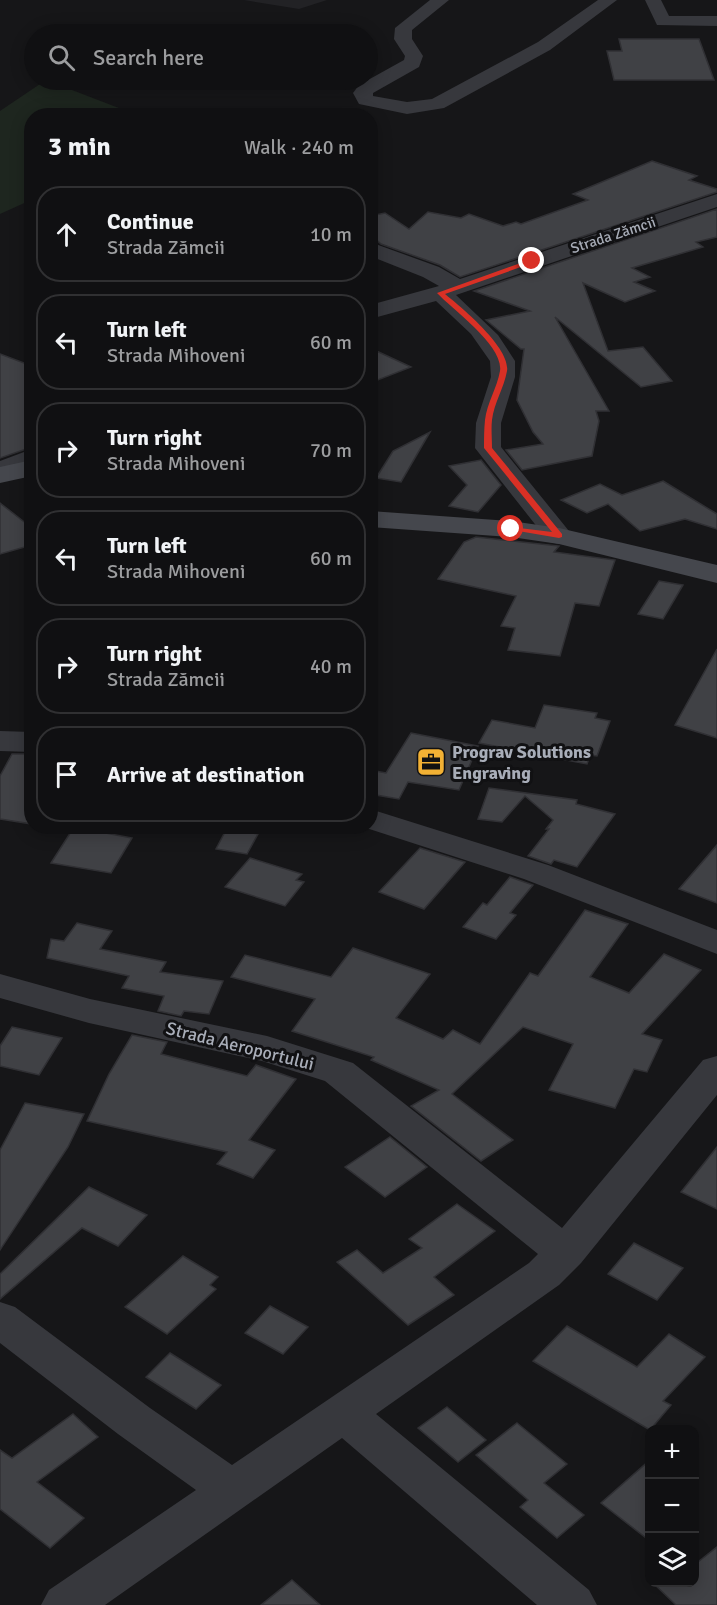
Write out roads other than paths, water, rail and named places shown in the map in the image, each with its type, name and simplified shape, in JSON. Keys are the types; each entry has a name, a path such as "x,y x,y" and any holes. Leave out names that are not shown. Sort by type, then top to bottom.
{"main road":[{"path":"0,473 24,469"},
{"path":"378,520 511,529 559,536 717,574"}],"street":[{"path":"378,82 413,63 414,56 402,38 404,28 441,0"},
{"path":"364,90 362,93 366,100 407,108 437,104 544,46 609,0"},
{"path":"661,9 717,15"},
{"path":"661,9 717,21"},
{"name":"Strada Zămcii","path":"378,309 445,285 717,200"},
{"path":"378,252 445,285"},
{"path":"432,254 445,285 467,316 491,343 504,369 489,419 488,448 559,536"},
{"path":"0,473 24,460"},
{"path":"0,741 24,742"},
{"path":"378,822 536,872 717,943"},
{"name":"Strada Aeroportului","path":"0,986 89,1011 267,1049 339,1072 566,1252"},
{"path":"66,1605 544,1274 566,1252 717,1069"},
{"path":"0,1319 134,1421 232,1490"},
{"path":"344,1413 572,1605"}],"place":[{"name":"Prograv Solutions Engraving","path":"431,762"}]}
